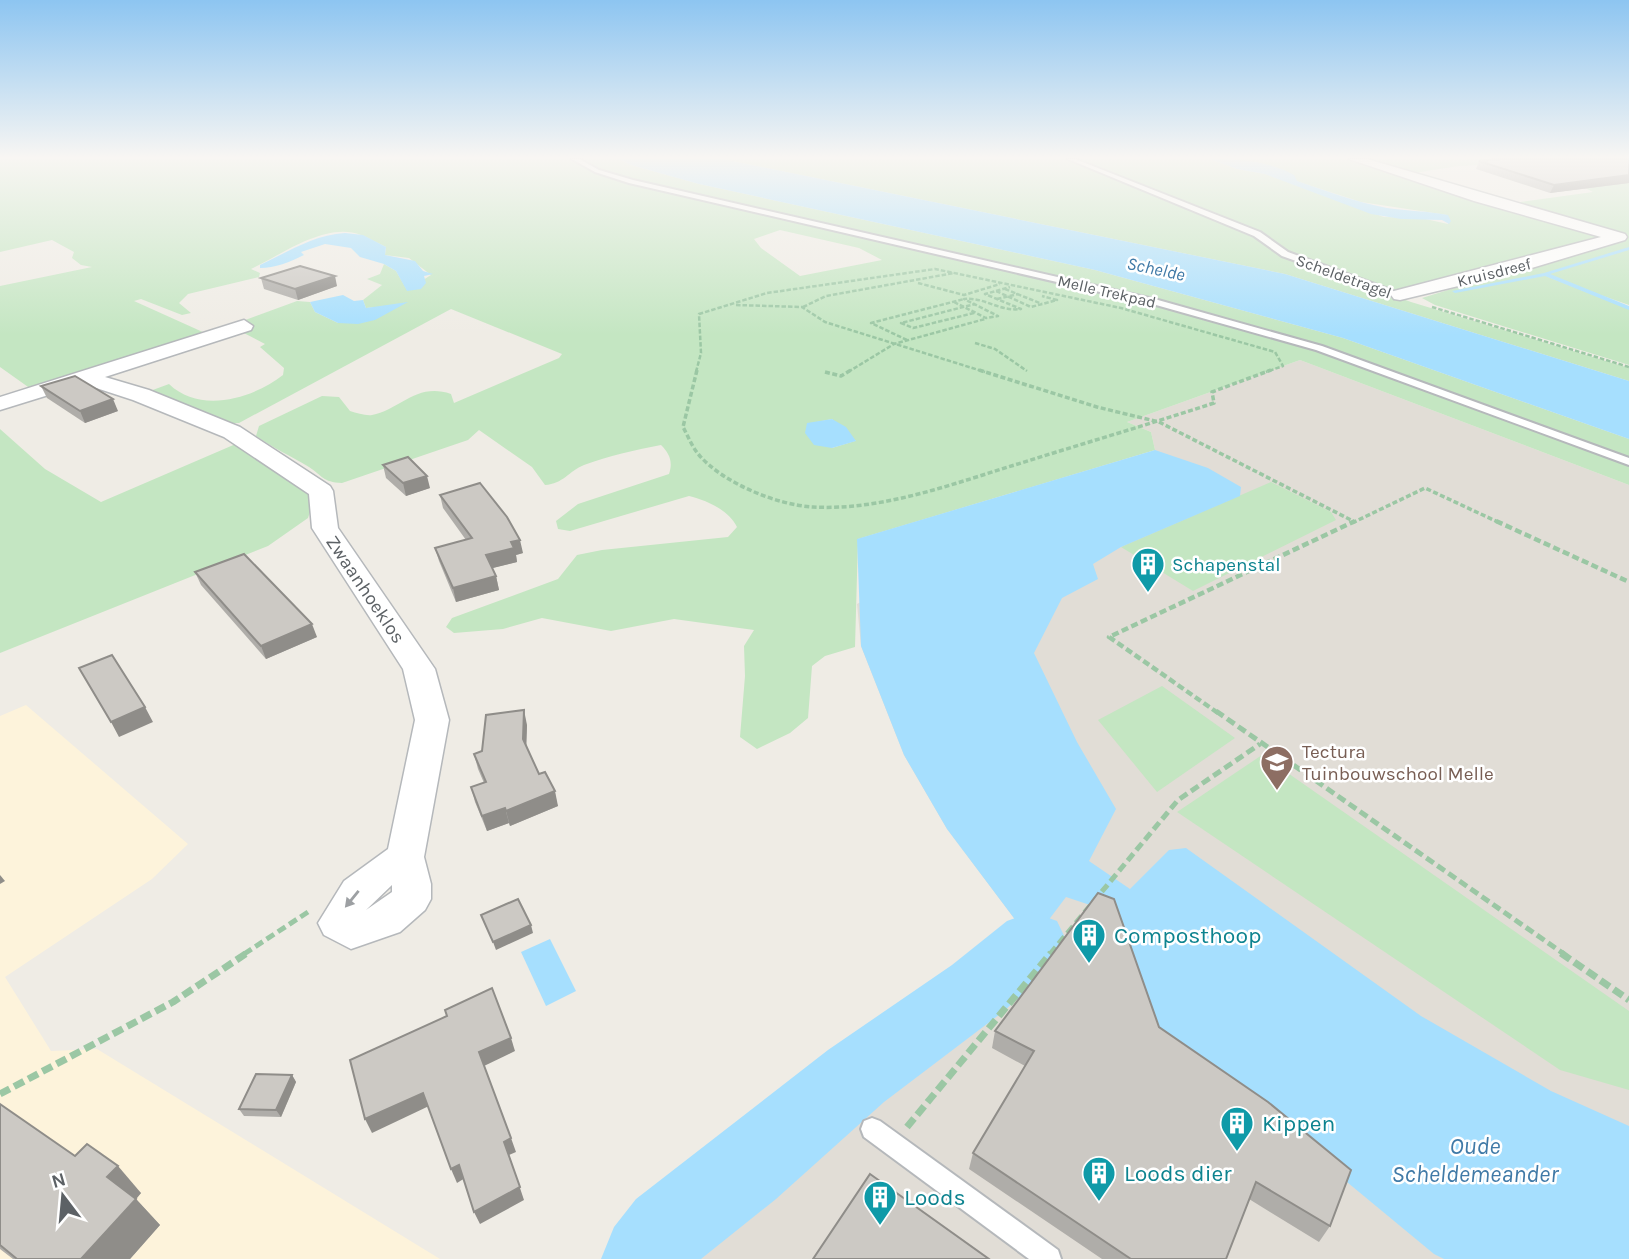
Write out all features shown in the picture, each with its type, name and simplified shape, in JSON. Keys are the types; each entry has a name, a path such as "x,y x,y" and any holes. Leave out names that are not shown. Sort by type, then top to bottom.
{"street":[{"path":"1556,218 1624,235"},
{"name":"Kruisdreef","path":"1400,295 1518,266 1624,235"},
{"path":"0,404 244,326"},
{"name":"Zwaanhoeklos","path":"87,378 141,395 232,432 321,491 325,528 419,669 432,720 405,857 370,880 348,901"}],"lane":[{"name":"Melle Trekpad","path":"787,218 1158,303 1320,348 1629,462"},
{"name":"Scheldetragel","path":"1217,218 1257,234 1285,254 1400,295"},
{"path":"872,1129 1049,1259"}],"path":[{"path":"935,270 957,273 1005,286 1174,322 1275,352 1283,366 1212,392 1214,403 1158,422 945,485 858,506 811,507 779,500 727,477 702,458 683,427 701,353 699,314 767,293 881,275 935,270"},
{"path":"730,305 802,307 826,296 957,273"},
{"path":"825,372 841,376 891,349 894,344 1058,300 1005,286 964,295 916,282"},
{"path":"907,340 871,323 996,291 1005,286"},
{"path":"1005,286 1042,304"},
{"path":"996,291 1031,307"},
{"path":"985,294 1021,309"},
{"path":"901,323 1018,294"},
{"name":"Scheldetragel","path":"1400,295 1629,367"},
{"path":"974,297 1009,313"},
{"path":"964,299 998,316"},
{"path":"913,328 1030,299"},
{"path":"954,302 986,318"},
{"path":"942,305 975,321"},
{"path":"802,307 825,322 1097,407 1158,422 1354,521"},
{"path":"931,308 963,324"},
{"path":"918,311 951,327"},
{"path":"907,314 939,331"},
{"path":"892,318 924,334"},
{"path":"975,343 995,349 1027,371"},
{"path":"1629,582 1425,488 1109,637 1629,1000"},
{"path":"893,1144 1116,871 1178,800 1260,744"},
{"path":"0,1094 173,1002 319,905 348,901"}],"shaded area":[{"name":"Tectura Tuinbouwschool Melle","path":"1300,360 1629,485 1629,1259 646,1259 667,1230 746,1169 856,1076 978,988 1032,942 947,829 904,755 861,646 857,604 1155,450 1151,432 1127,422"},
{"path":"26,705 188,844 152,879 5,977 51,1051 97,1049 440,1259 0,1259 0,716"}],"green space":[{"path":"0,218 854,218 1095,270 1343,338 1629,439 1629,485 1300,360 1127,422 1151,432 1155,450 858,539 855,647 825,656 812,666 808,718 790,733 757,749 740,737 745,676 744,646 754,630 674,619 611,631 542,618 503,629 454,633 446,627 452,618 558,579 577,555 728,537 737,527 729,516 710,503 689,496 570,531 558,529 556,521 578,504 669,474 670,458 661,445 593,462 557,482 545,485 532,467 479,430 468,440 342,483 326,480 256,436 259,426 322,396 339,397 350,411 367,415 382,412 418,394 428,392 451,394 454,403 559,358 562,354 451,309 239,423 229,423 150,391 169,384 196,399 211,401 226,400 256,391 283,375 284,368 260,347 265,344 240,331 240,322 297,301 310,302 315,312 338,323 376,307 366,308 363,300 382,285 367,279 380,274 384,264 396,271 407,290 431,275 409,258 385,255 386,247 364,236 333,232 304,242 251,269 260,273 259,277 188,294 179,303 191,313 182,315 141,299 134,301 205,333 31,389 0,367 0,286 92,267 81,265 72,258 74,252 52,240 0,252","holes":["780,230 859,248 882,260 800,276 761,248 754,239","832,419 856,441 832,448 807,424"]},
{"path":"1010,218 1213,218 1255,235 1283,255 1411,302 1629,368 1629,381 1285,274"},
{"path":"1221,218 1421,218 1448,224 1447,218 1629,218 1629,305 1546,276 1629,309 1629,365 1435,305 1422,298 1500,274 1402,290 1382,288 1285,253 1252,230"},
{"path":"0,429 45,469 101,502 238,443 307,491 312,506 308,518 268,546 0,653"},
{"path":"1271,482 1331,512 1336,520 1193,591 1121,547"},
{"path":"1162,686 1235,738 1157,792 1098,720"},
{"path":"1262,755 1629,1011 1629,1090 1560,1070 1177,812"}],"water":[{"name":"Schelde","path":"854,218 1010,218 1285,274 1629,381 1629,439 1343,338 1095,270"},
{"path":"1394,218 1449,218 1451,221 1449,224 1442,220"},
{"path":"345,233 363,235 386,247 385,255 415,261 423,271 433,274 424,276 426,283 421,289 407,291 396,271 384,264 360,257 351,248 325,244 301,252 304,255 288,262 260,268 260,265 311,241"},
{"path":"343,295 354,301 363,300 366,308 408,302 375,320 358,324 338,323 315,312 310,302"},
{"path":"832,419 846,427 856,441 832,448 814,445 805,433 807,423"},
{"name":"Oude Scheldemeander","path":"1155,450 1208,468 1241,487 1240,496 1121,547 1093,564 1098,579 1062,598 1034,653 1077,742 1116,809 1089,861 1130,889 1169,850 1186,848 1421,1016 1551,1091 1629,1126 1629,1259 1444,1259 1434,1254 1278,1125 1146,1023 1114,913 1066,897 1032,942 947,829 904,755 861,646 857,539"},
{"path":"550,939 576,991 546,1006 521,952"}],"building":[{"path":"300,266 335,276 295,289 261,278"},
{"path":"75,376 113,399 80,411 41,386"},
{"path":"408,457 427,476 403,483 383,465"},
{"path":"480,483 507,517 520,540 511,542 514,548 486,555 496,576 453,588 435,548 472,538 440,495"},
{"path":"244,554 312,624 261,646 195,572"},
{"path":"112,655 145,707 111,722 79,668"},
{"path":"524,710 523,739 539,774 545,772 555,791 506,811 505,808 482,816 471,787 486,782 474,754 482,751 486,715"},
{"path":"1098,893 1114,899 1159,1027 1268,1102 1351,1170 1330,1226 1256,1182 1226,1259 1131,1259 973,1153 1034,1051 995,1031"},
{"path":"518,899 531,925 493,942 481,915"},
{"path":"492,988 511,1038 479,1052 511,1138 504,1142 520,1187 474,1212 459,1165 451,1169 423,1093 365,1119 350,1060 447,1016 445,1010"},
{"path":"256,1074 292,1075 276,1110 239,1109"},
{"path":"0,1104 75,1156 87,1144 118,1166 107,1177 136,1199 81,1259 17,1259 0,1245"},
{"path":"870,1174 989,1259 813,1259"}],"waterway":[{"path":"1545,274 1629,248"},
{"path":"1455,291 1545,274"},
{"path":"1545,274 1629,308"},
{"path":"646,1259 667,1230 746,1169 856,1076 978,988 1032,942"}],"place":[{"name":"Schapenstal","path":"1148,594"},
{"name":"Tectura Tuinbouwschool Melle","path":"1277,792"},
{"name":"Composthoop","path":"1089,965"},
{"name":"Kippen","path":"1237,1153"},
{"name":"Loods dier","path":"1099,1203"},
{"name":"Loods","path":"880,1227"}]}
